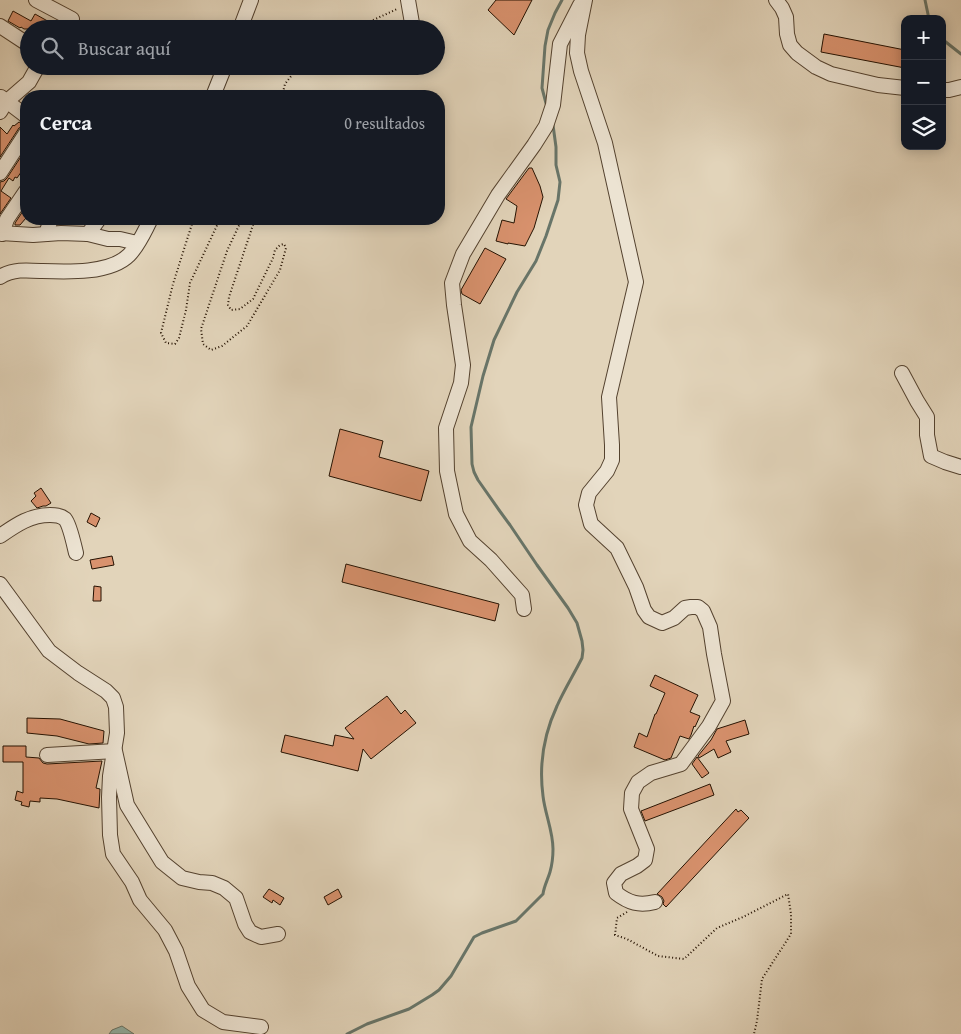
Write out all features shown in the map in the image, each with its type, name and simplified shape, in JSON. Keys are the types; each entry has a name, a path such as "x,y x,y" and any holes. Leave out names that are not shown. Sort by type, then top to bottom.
{"street":[{"path":"36,0 72,19"},
{"path":"524,609 522,595 511,581 470,542 454,506 447,471 446,428 461,383 463,365 452,283 463,254 473,237 498,196 546,126 553,105 560,44 584,0"},
{"path":"584,0 577,53 581,71 605,143 636,282 609,397 612,460 607,471 589,493 586,505 591,524 617,548 636,587 644,610 649,617 662,623 674,618 686,608 698,607 703,611 710,627 723,702 680,764 651,773 638,782 632,793 631,809 647,849 645,860 621,874 614,883 616,893 624,899 640,904 655,902"},
{"path":"776,0 786,17 790,45 797,53 816,67 831,74 878,85 901,88"},
{"path":"243,20 249,1"},
{"path":"408,2 411,20"},
{"path":"0,26 20,39"},
{"path":"20,113 2,103 29,82 33,75"},
{"path":"215,90 221,75"},
{"path":"946,90 961,87"},
{"path":"0,173 20,142"},
{"path":"20,200 7,219 1,233 88,234 137,243"},
{"path":"46,234 49,225"},
{"path":"88,234 95,225"},
{"path":"0,277 12,271 66,271 100,269 116,265 129,254 148,225"},
{"path":"902,373 916,401 927,417 927,435 931,456 961,467"},
{"path":"0,536 28,519 45,515 58,515 65,519 76,553"},
{"path":"0,584 49,652 106,691 113,698 116,707 117,733 110,776 109,797 110,835 114,854 132,882 140,900 165,930 176,951 188,986 203,1010 223,1022 261,1027"},
{"path":"47,756 114,751"},
{"path":"114,751 127,805 162,862 182,878 212,883 224,888 236,898 244,924 250,932 261,937 278,934"}],"path":[{"path":"372,20 408,2"},
{"path":"284,90 285,84 292,75"},
{"path":"192,225 161,333 166,343 174,344 179,338 190,283 217,225"},
{"path":"239,225 227,251 202,329 203,344 211,350 222,346 247,326 280,270 286,248 284,244 275,250 253,299 240,310 231,310 228,305 229,297 253,225"},
{"path":"640,904 617,918 616,935 627,938 658,956 684,959 717,928 788,894 791,914 790,934 762,979 754,1034"}],"water":[{"path":"122,1026 134,1034 109,1034 112,1030"}],"building":[{"path":"496,0 532,0 514,35 488,10"},
{"path":"13,11 29,20 20,20 20,28 8,21"},
{"path":"35,14 46,20 32,20"},
{"path":"824,34 901,49 901,67 821,52"},
{"path":"20,122 20,128 0,157 0,127 7,134"},
{"path":"20,158 20,174 13,181 9,178 1,191 11,198 0,214 0,182 7,178"},
{"path":"529,168 532,168 543,197 534,228 525,246 496,241 502,220 514,223 517,206 506,199"},
{"path":"20,216 20,225 15,225"},
{"path":"485,248 506,259 480,304 462,294 461,290"},
{"path":"340,429 383,441 379,457 429,471 421,501 329,476"},
{"path":"41,488 51,503 37,508 31,501 36,496 34,493"},
{"path":"91,513 100,518 96,527 87,522"},
{"path":"112,556 114,565 92,569 90,560"},
{"path":"346,564 499,604 495,621 342,582"},
{"path":"94,586 101,587 101,601 93,601"},
{"path":"655,675 698,695 690,712 700,716 689,739 680,736 671,758 665,760 634,747 639,733 647,737 665,693 650,686"},
{"path":"387,696 401,714 405,710 416,723 371,759 363,749 358,771 281,752 285,735 333,746 335,735 354,739 345,728"},
{"path":"27,718 60,719 104,731 103,743 89,744 57,736 27,733"},
{"path":"745,720 749,734 726,741 731,752 718,758 714,749 699,758 698,756 717,729"},
{"path":"3,746 26,746 26,757 39,758 43,763 47,764 102,761 96,788 100,789 99,808 57,799 40,798 40,802 30,801 29,807 21,805 22,802 15,800 17,791 23,793 23,762 3,762"},
{"path":"697,757 709,773 702,778 692,764"},
{"path":"710,784 714,795 645,821 641,811"},
{"path":"736,809 738,812 741,810 749,818 666,907 663,904 662,897 657,894"},
{"path":"269,889 284,898 280,905 273,900 272,903 263,897"},
{"path":"338,889 342,897 328,905 324,897"}],"waterway":[{"path":"547,107 542,88 545,46 548,30 562,0"},
{"path":"925,0 928,15"},
{"path":"946,42 961,54"},
{"path":"347,1034 367,1024 409,1009 439,990 451,976 474,937 516,921 543,894 551,869 553,842 544,803 542,762 546,739 553,717 582,658 582,641 577,623 568,608 478,480 472,464 471,427 494,340 517,292 536,261 558,200 560,182 556,165 553,125"}]}
